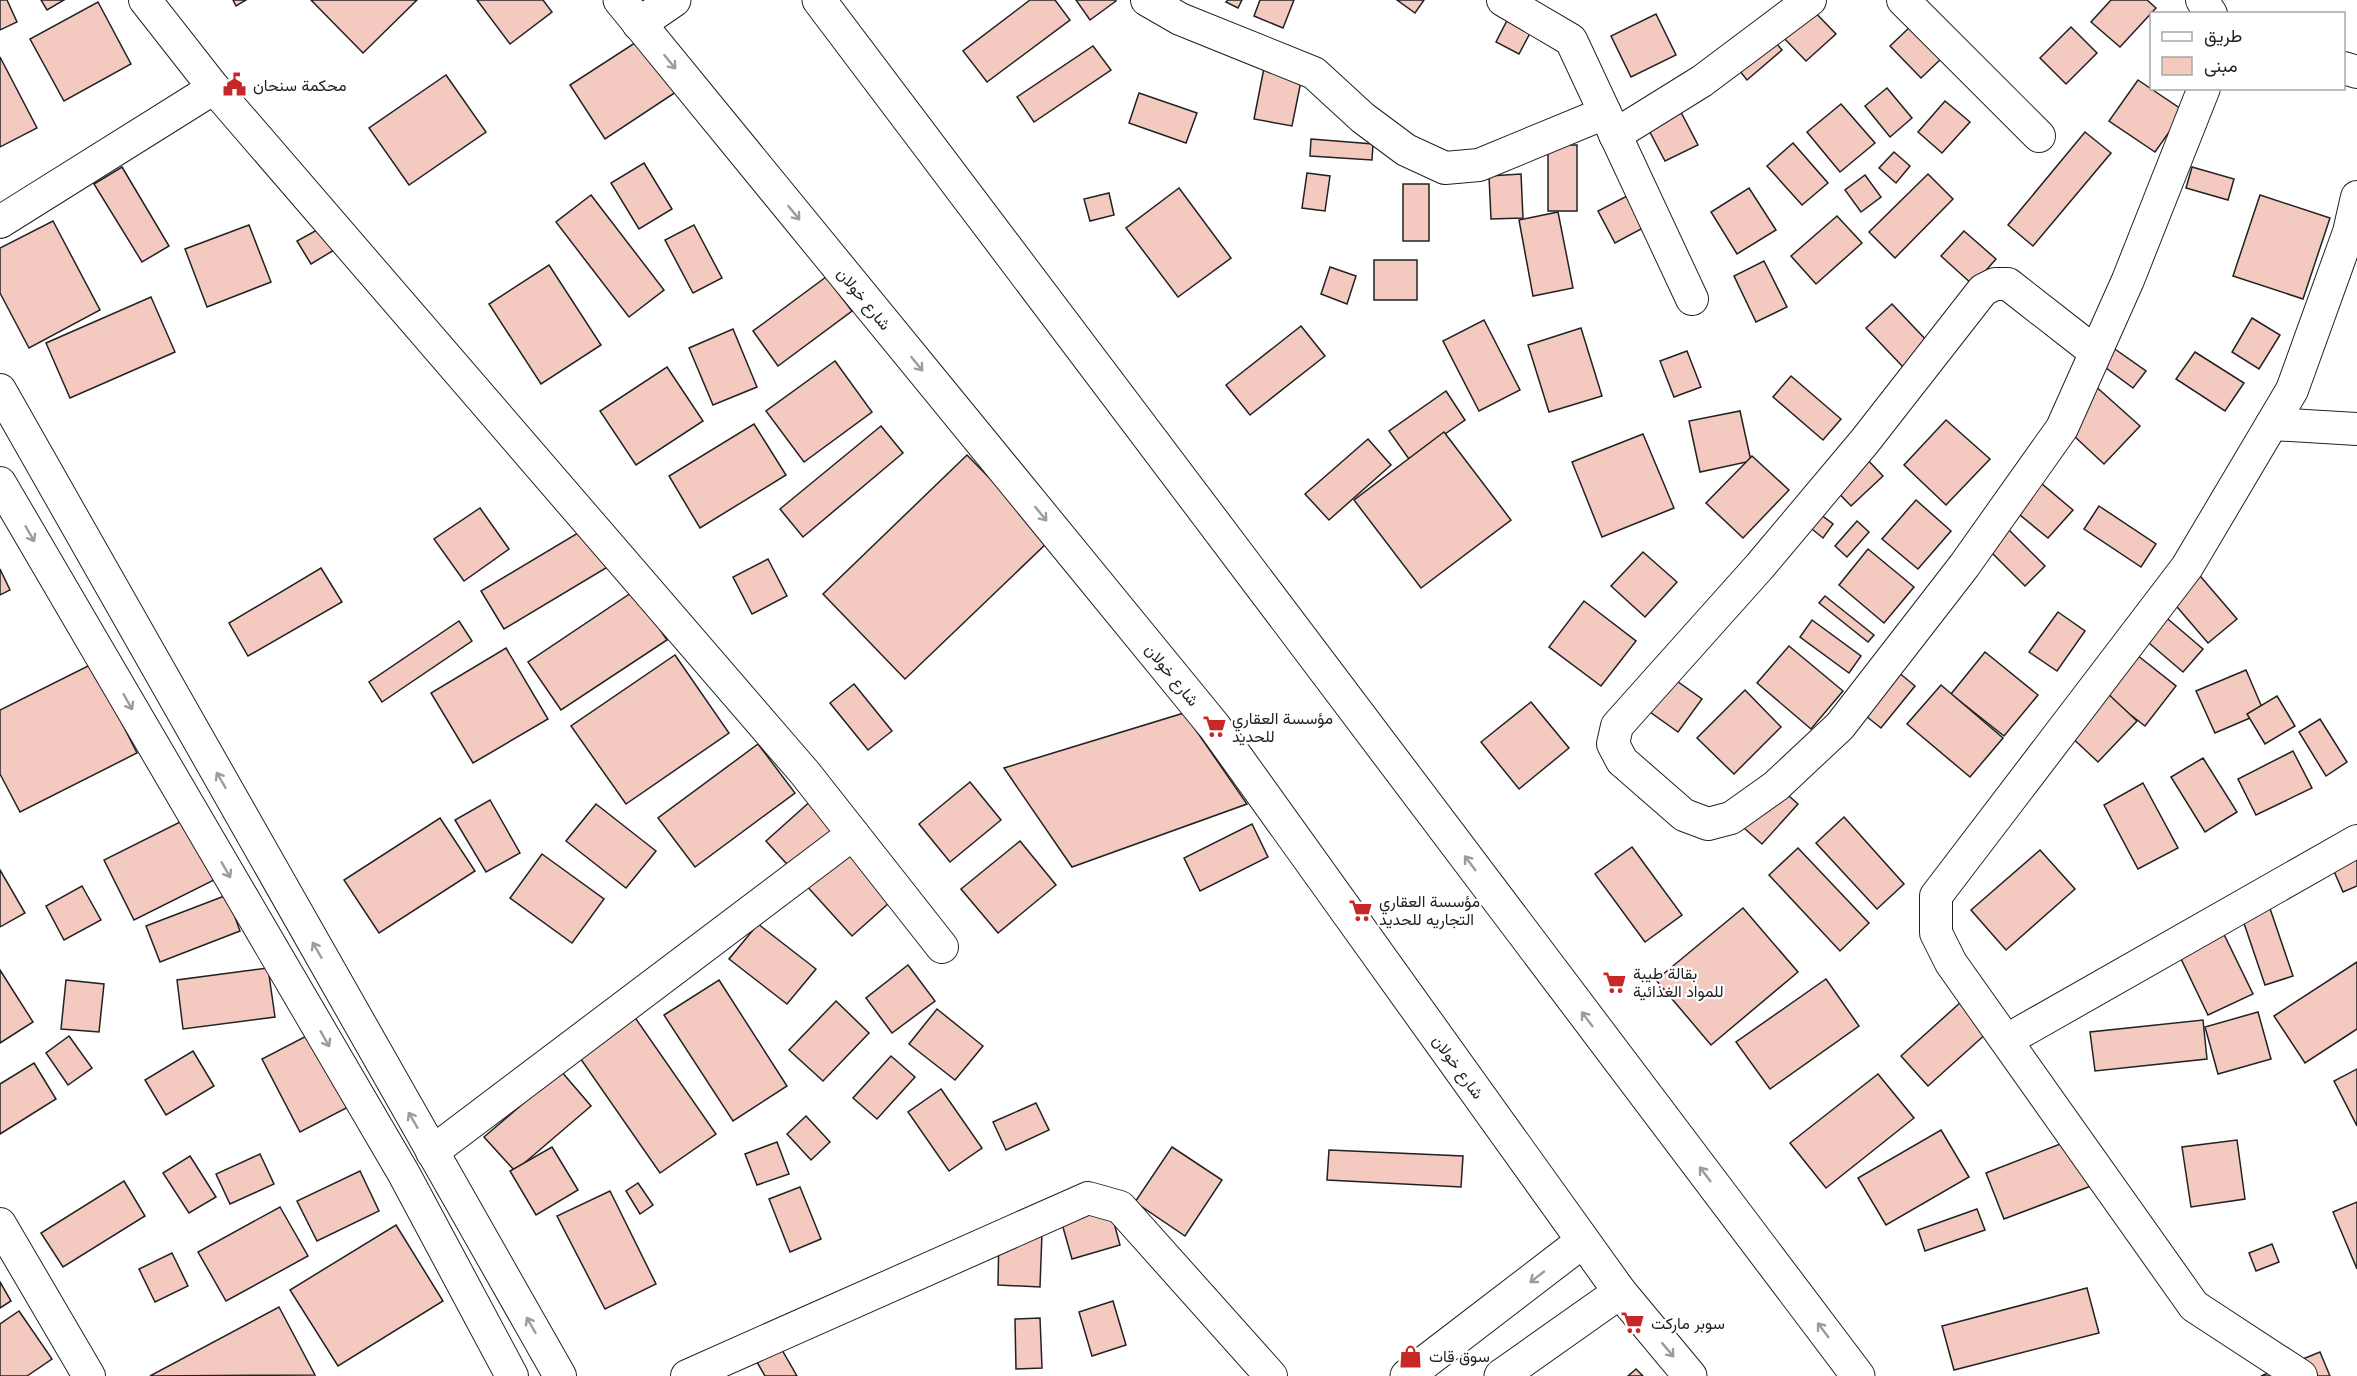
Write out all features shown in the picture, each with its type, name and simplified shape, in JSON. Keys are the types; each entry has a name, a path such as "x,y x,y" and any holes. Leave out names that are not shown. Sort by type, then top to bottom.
{"main road":[{"path":"630,12 674,0"},
{"path":"819,0 1858,1376"},
{"name":"شارع خولان","path":"630,12 1214,726 1620,1292 1690,1376"},
{"path":"1407,1376 1583,1241"},
{"path":"1501,1376 1620,1292"}],"street":[{"path":"145,0 214,88 805,773 942,947"},
{"path":"1147,0 1180,19 1314,73 1363,118 1406,150 1445,168 1479,165 1610,124 1702,81 1810,0"},
{"path":"1503,0 1571,40 1692,299"},
{"path":"1903,0 2039,136"},
{"path":"0,222 214,88"},
{"path":"2095,352 2008,284 1995,284 1983,290 1865,441 1760,566 1617,726 1613,744 1622,761 1684,815 1708,824 1731,818 1776,786 1840,726 1964,566 2062,428 2128,280 2203,90"},
{"path":"2301,1376 2194,1306 1951,963 1936,933 1936,896 2187,567 2292,390 2349,232 2357,197"},
{"path":"0,390 560,1376"},
{"path":"2272,424 2357,429"},
{"path":"0,483 404,1174 512,1376"},
{"path":"432,1152 853,834"},
{"path":"2007,1040 2357,841"},
{"path":"687,1376 1088,1198 1120,1206 1271,1376"},
{"path":"0,1224 89,1376"}],"building":[{"path":"0,0 7,0 17,22 0,30"},
{"path":"41,0 64,0 47,10"},
{"path":"233,0 246,0 236,6"},
{"path":"311,0 417,0 363,53"},
{"path":"477,0 543,0 552,12 510,44"},
{"path":"1030,0 1055,0 1070,20 987,82 963,51"},
{"path":"1076,0 1115,0 1116,1 1090,20"},
{"path":"1242,0 1238,8 1226,2"},
{"path":"1260,0 1294,0 1283,28 1254,16"},
{"path":"1397,0 1424,0 1415,13"},
{"path":"2111,0 2147,0 2156,8 2120,47 2091,22"},
{"path":"98,2 131,64 64,101 30,39"},
{"path":"1515,5 1538,18 1519,54 1496,42"},
{"path":"1808,5 1836,34 1806,61 1779,33"},
{"path":"1656,14 1676,55 1631,77 1611,36"},
{"path":"1912,25 1943,57 1921,78 1890,46"},
{"path":"2071,27 2097,53 2066,84 2040,58"},
{"path":"1765,30 1782,50 1747,80 1731,60"},
{"path":"644,37 679,90 605,139 570,85"},
{"path":"1093,46 1111,70 1034,122 1017,97"},
{"path":"0,57 37,128 0,147"},
{"path":"1264,68 1302,76 1292,126 1254,119"},
{"path":"446,75 486,132 409,185 369,128"},
{"path":"2138,80 2184,111 2155,152 2109,121"},
{"path":"1887,88 1912,118 1890,137 1865,106"},
{"path":"1139,93 1197,113 1186,143 1129,123"},
{"path":"1673,97 1698,145 1665,161 1640,113"},
{"path":"1945,101 1970,122 1942,153 1918,132"},
{"path":"1841,104 1875,143 1840,172 1807,132"},
{"path":"2085,132 2111,153 2033,246 2008,225"},
{"path":"1311,139 1373,144 1372,160 1310,156"},
{"path":"1793,143 1828,183 1802,205 1767,166"},
{"path":"1548,145 1577,145 1577,211 1548,211"},
{"path":"1894,152 1910,166 1896,183 1879,168"},
{"path":"644,163 672,209 639,229 611,183"},
{"path":"122,167 169,246 142,262 94,184"},
{"path":"2192,167 2234,179 2228,200 2186,188"},
{"path":"1307,173 1330,176 1325,211 1302,208"},
{"path":"1521,174 1523,218 1491,219 1489,176"},
{"path":"1928,174 1953,199 1895,258 1869,232"},
{"path":"1865,175 1881,197 1861,212 1845,190"},
{"path":"1403,184 1429,184 1429,241 1403,241"},
{"path":"1179,188 1231,258 1178,297 1126,228"},
{"path":"1749,188 1776,230 1737,254 1711,212"},
{"path":"1109,193 1114,215 1090,221 1084,199"},
{"path":"591,195 664,290 629,317 556,222"},
{"path":"2260,195 2330,218 2303,299 2233,276"},
{"path":"1627,196 1643,228 1615,243 1598,211"},
{"path":"1558,212 1573,288 1533,296 1519,220"},
{"path":"1837,216 1862,243 1816,284 1791,256"},
{"path":"53,221 100,310 29,348 0,293 0,248"},
{"path":"249,225 271,282 207,307 185,249"},
{"path":"326,225 339,247 311,264 297,241"},
{"path":"694,225 722,278 693,293 665,240"},
{"path":"1964,231 1996,259 1973,285 1941,256"},
{"path":"1374,260 1417,260 1417,300 1374,300"},
{"path":"1764,261 1787,307 1756,322 1734,276"},
{"path":"549,265 601,345 541,384 489,304"},
{"path":"1330,267 1356,276 1347,304 1321,294"},
{"path":"826,277 852,311 778,366 753,331"},
{"path":"151,297 175,352 70,398 46,343"},
{"path":"1892,304 1929,343 1903,367 1866,328"},
{"path":"2252,318 2280,335 2259,369 2232,352"},
{"path":"1484,320 1520,390 1479,411 1443,341"},
{"path":"1301,326 1325,356 1250,415 1226,385"},
{"path":"1581,328 1602,396 1549,412 1528,345"},
{"path":"733,329 757,387 713,405 689,348"},
{"path":"2102,340 2146,371 2133,388 2090,356"},
{"path":"1687,351 1701,387 1674,397 1660,361"},
{"path":"2195,352 2244,383 2225,411 2176,379"},
{"path":"835,361 872,412 804,462 766,411"},
{"path":"667,367 703,421 636,465 600,411"},
{"path":"1791,376 1841,419 1823,440 1773,397"},
{"path":"2093,384 2140,426 2104,464 2058,421"},
{"path":"1446,391 1465,420 1409,459 1389,431"},
{"path":"1740,411 1751,461 1700,472 1689,421"},
{"path":"1946,420 1990,459 1946,505 1904,465"},
{"path":"754,424 786,475 700,528 669,476"},
{"path":"881,426 903,453 803,537 780,509"},
{"path":"1444,432 1511,520 1421,588 1354,500"},
{"path":"1643,434 1674,508 1602,537 1572,462"},
{"path":"1368,439 1391,465 1329,520 1305,494"},
{"path":"967,455 1050,540 905,679 823,594"},
{"path":"1863,455 1883,476 1851,506 1831,485"},
{"path":"1752,456 1789,490 1743,538 1706,503"},
{"path":"2029,473 2073,510 2048,538 2004,502"},
{"path":"1916,500 1951,531 1918,569 1882,539"},
{"path":"2099,506 2156,544 2141,567 2084,529"},
{"path":"480,508 509,549 464,581 434,539"},
{"path":"1812,508 1833,524 1823,538 1802,521"},
{"path":"1994,515 2045,566 2025,586 1974,535"},
{"path":"603,518 626,556 504,629 481,591"},
{"path":"1857,521 1869,532 1847,557 1835,546"},
{"path":"1868,549 1914,587 1884,623 1839,585"},
{"path":"1643,552 1677,582 1645,617 1611,586"},
{"path":"768,559 787,596 752,614 733,577"},
{"path":"321,568 342,602 248,656 229,623"},
{"path":"0,569 10,590 0,595"},
{"path":"2195,570 2237,619 2208,643 2166,594"},
{"path":"634,591 667,640 561,710 528,662"},
{"path":"1825,596 1874,635 1868,642 1819,603"},
{"path":"1584,601 1636,641 1601,686 1549,647"},
{"path":"2058,612 2085,631 2057,671 2029,652"},
{"path":"2162,614 2203,649 2183,672 2142,637"},
{"path":"1812,620 1861,656 1849,673 1800,637"},
{"path":"459,621 472,641 382,702 369,682"},
{"path":"1789,646 1843,691 1811,729 1757,683"},
{"path":"506,648 548,719 473,763 431,693"},
{"path":"1985,652 2038,695 2004,736 1951,694"},
{"path":"675,655 729,733 626,804 571,726"},
{"path":"2137,655 2176,686 2145,726 2105,695"},
{"path":"92,664 137,753 20,812 0,774 0,710"},
{"path":"1892,667 1915,686 1881,728 1857,709"},
{"path":"1660,669 1702,699 1678,732 1636,702"},
{"path":"2246,670 2264,712 2215,733 2196,691"},
{"path":"854,684 892,731 868,750 830,703"},
{"path":"1941,685 2003,738 1970,777 1907,724"},
{"path":"1745,690 1781,727 1734,774 1697,738"},
{"path":"2105,691 2137,721 2098,762 2066,732"},
{"path":"2277,696 2295,726 2265,744 2247,714"},
{"path":"1531,702 1569,748 1519,789 1481,742"},
{"path":"1184,713 1247,804 1072,867 1004,768"},
{"path":"2320,719 2347,762 2326,776 2299,732"},
{"path":"758,744 795,793 695,867 658,818"},
{"path":"2293,751 2312,788 2256,815 2238,779"},
{"path":"2203,758 2237,812 2205,832 2171,777"},
{"path":"1770,779 1798,804 1762,844 1735,820"},
{"path":"970,782 1001,820 950,862 919,824"},
{"path":"2143,783 2178,848 2138,869 2104,805"},
{"path":"823,790 908,886 852,936 766,841"},
{"path":"490,800 520,853 486,872 455,820"},
{"path":"596,804 656,851 626,888 566,841"},
{"path":"1844,817 1904,884 1877,909 1816,843"},
{"path":"440,818 475,871 379,933 344,880"},
{"path":"186,819 216,879 134,920 104,860"},
{"path":"1252,824 1268,857 1200,891 1184,858"},
{"path":"1020,841 1056,885 998,933 961,889"},
{"path":"1632,847 1682,915 1645,942 1595,874"},
{"path":"1798,848 1869,923 1840,951 1769,875"},
{"path":"2040,850 2075,889 2006,950 1971,910"},
{"path":"2357,851 2357,886 2343,892 2330,862"},
{"path":"542,854 604,899 572,943 510,898"},
{"path":"0,870 25,913 0,927"},
{"path":"2262,885 2293,976 2265,985 2234,894"},
{"path":"82,886 101,920 64,940 46,906"},
{"path":"227,895 240,931 160,962 146,926"},
{"path":"1743,908 1798,972 1711,1045 1656,980"},
{"path":"2215,916 2253,994 2208,1015 2171,938"},
{"path":"758,924 816,969 787,1004 729,959"},
{"path":"2357,962 2357,1029 2305,1063 2274,1016"},
{"path":"908,965 935,1001 892,1033 866,998"},
{"path":"268,968 275,1017 183,1029 177,980"},
{"path":"0,970 33,1022 0,1043"},
{"path":"1826,979 1859,1026 1770,1089 1736,1042"},
{"path":"66,980 104,984 99,1032 61,1029"},
{"path":"719,980 787,1086 733,1121 664,1015"},
{"path":"836,1001 869,1033 823,1081 789,1050"},
{"path":"1961,1002 1988,1032 1928,1086 1901,1056"},
{"path":"627,1006 716,1134 660,1173 571,1045"},
{"path":"937,1009 983,1046 955,1080 909,1044"},
{"path":"2258,1012 2271,1059 2218,1074 2205,1027"},
{"path":"2203,1020 2207,1059 2095,1071 2090,1032"},
{"path":"318,1030 356,1103 300,1132 262,1059"},
{"path":"69,1036 92,1068 68,1085 46,1053"},
{"path":"193,1051 214,1086 166,1115 145,1080"},
{"path":"891,1056 915,1077 877,1119 853,1098"},
{"path":"34,1063 56,1099 0,1134 0,1084"},
{"path":"2357,1069 2357,1126 2334,1081"},
{"path":"561,1071 591,1106 515,1171 484,1137"},
{"path":"1878,1074 1914,1118 1826,1188 1790,1143"},
{"path":"941,1089 982,1148 949,1171 908,1112"},
{"path":"1036,1103 1049,1130 1006,1150 993,1122"},
{"path":"806,1116 830,1142 811,1160 787,1134"},
{"path":"1941,1130 1969,1177 1886,1225 1858,1178"},
{"path":"2073,1139 2091,1186 2004,1219 1986,1173"},
{"path":"2237,1140 2245,1199 2191,1207 2182,1147"},
{"path":"777,1142 789,1174 757,1185 745,1154"},
{"path":"552,1147 578,1190 536,1215 510,1171"},
{"path":"1172,1147 1222,1180 1185,1236 1135,1202"},
{"path":"1329,1150 1463,1156 1461,1187 1327,1180"},
{"path":"260,1154 274,1184 230,1204 216,1174"},
{"path":"190,1156 216,1197 189,1213 163,1173"},
{"path":"360,1171 379,1211 317,1241 297,1201"},
{"path":"124,1181 145,1216 63,1267 41,1233"},
{"path":"638,1183 653,1205 640,1214 626,1191"},
{"path":"1104,1186 1120,1245 1072,1259 1055,1199"},
{"path":"800,1187 821,1239 790,1252 769,1199"},
{"path":"610,1191 656,1284 605,1309 557,1216"},
{"path":"2357,1202 2357,1269 2333,1212"},
{"path":"280,1207 308,1256 226,1301 198,1252"},
{"path":"1977,1209 1985,1230 1925,1251 1918,1230"},
{"path":"396,1225 443,1301 338,1366 290,1290"},
{"path":"999,1231 1042,1233 1040,1287 998,1285"},
{"path":"2272,1244 2279,1262 2256,1271 2249,1253"},
{"path":"172,1253 188,1286 155,1302 139,1269"},
{"path":"0,1282 11,1301 0,1308"},
{"path":"2087,1288 2099,1333 1954,1370 1942,1326"},
{"path":"1113,1301 1126,1345 1092,1356 1079,1312"},
{"path":"279,1307 315,1375 150,1376"},
{"path":"19,1311 52,1359 27,1376 0,1376 0,1324"},
{"path":"1040,1318 1042,1368 1016,1369 1015,1319"},
{"path":"778,1343 797,1376 765,1376 754,1357"},
{"path":"2320,1352 2330,1376 2261,1376"},
{"path":"1636,1369 1643,1376 1628,1376"}],"place":[{"name":"محكمة سنحان","path":"235,85"},
{"name":"مؤسسة العقاري للحديد","path":"1214,727"},
{"name":"مؤسسة العقاري التجاريه للحديد","path":"1361,910"},
{"name":"بقالة طيبة للمواد الغذائية","path":"1615,982"},
{"name":"سوبر ماركت","path":"1633,1323"},
{"name":"سوق قات","path":"1411,1356"}]}
